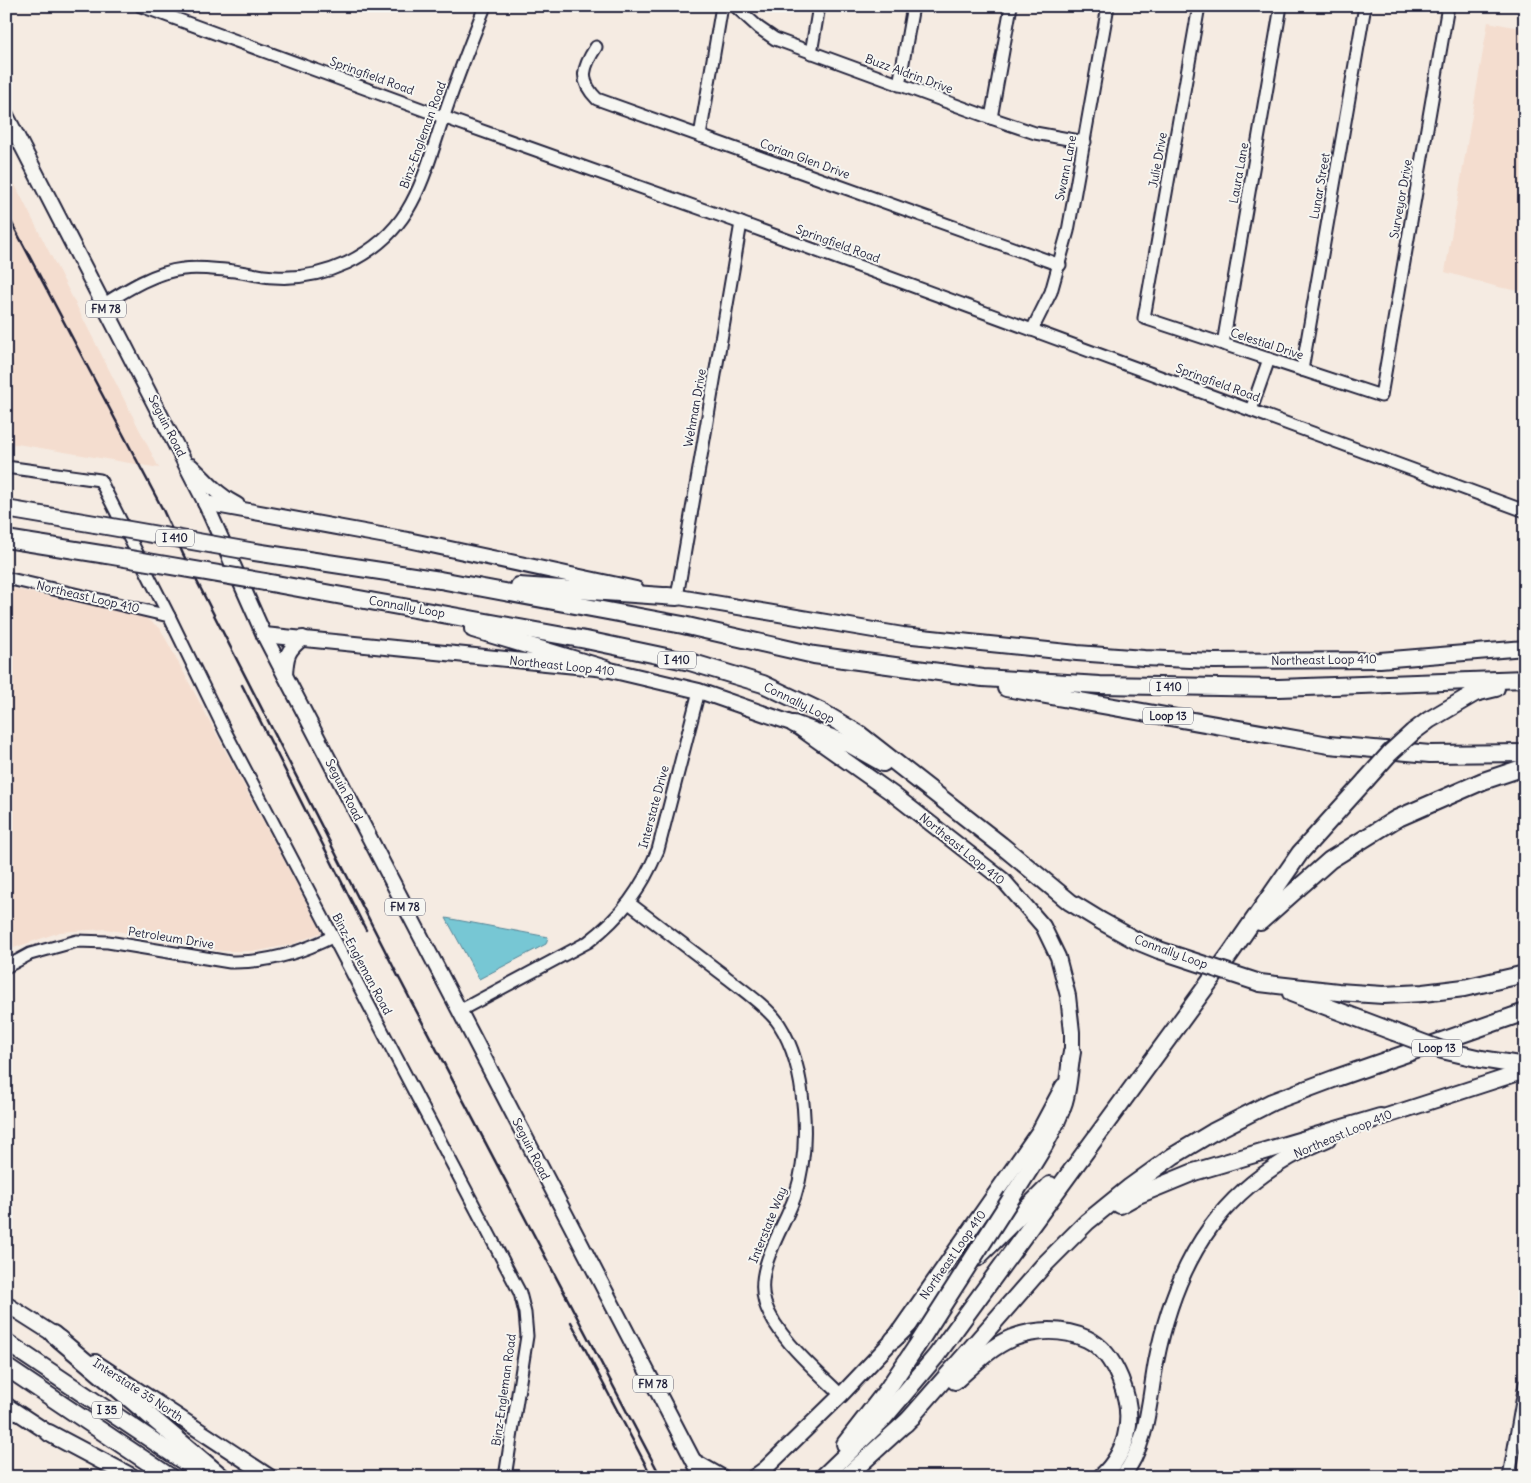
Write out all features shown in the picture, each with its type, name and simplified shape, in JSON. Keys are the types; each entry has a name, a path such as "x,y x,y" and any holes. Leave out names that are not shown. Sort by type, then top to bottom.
{"highway":[{"name":"I 410","path":"6,509 255,552 440,580 683,625 814,655 983,678 1100,685 1279,688 1525,680"},
{"name":"Connally Loop","path":"6,539 265,582 586,640 690,662 763,684 820,711 859,734 1070,902 1130,937 1159,950 1260,982 1338,992 1382,995 1464,988 1525,974"},
{"path":"440,580 676,597"},
{"path":"397,605 606,669"},
{"name":"Loop 13","path":"814,655 1329,745 1430,754 1525,753"},
{"path":"821,1477 882,1420 936,1356 1230,954 1300,854 1390,753 1413,732 1429,720 1475,693 1525,680"},
{"path":"794,724 851,745 929,788"},
{"path":"1230,954 1256,926 1330,860 1396,819 1483,781 1525,767"},
{"name":"Loop 13","path":"1260,982 1442,1050 1525,1066"},
{"path":"905,1424 1043,1266 1087,1222 1130,1187 1173,1156 1213,1132 1272,1102 1525,1012"},
{"path":"821,1477 887,1390 916,1347 1044,1146 1064,1100 1072,1052"},
{"path":"1087,1222 1138,1195 1194,1172 1380,1117"},
{"path":"894,1340 1091,1142"},
{"path":"846,1477 994,1348 1011,1338 1047,1331 1068,1332 1088,1339 1103,1351 1115,1369 1122,1385 1128,1404 1127,1431 1122,1448 1114,1462 1101,1477"},
{"path":"53,1334 222,1477"},
{"name":"I 35","path":"6,1342 207,1477"},
{"name":"I 35","path":"6,1367 170,1477"},
{"path":"49,1433 132,1477"}],"main road":[{"name":"Seguin Road","path":"6,115 206,503 264,635 693,1460"},
{"path":"182,456 226,500 247,510"},
{"name":"Northeast Loop 410","path":"206,503 408,540 676,597 904,635 1144,658 1264,661 1380,660 1525,648"},
{"name":"Northeast Loop 410","path":"264,635 606,669 699,691 794,724 893,794 1003,880 1043,926 1058,957 1068,996 1072,1052 1062,1087 1039,1131 894,1340 765,1469 753,1476"},
{"path":"285,675 288,653 293,645 303,638"},
{"name":"Northeast Loop 410","path":"1122,1477 1136,1454 1144,1432 1157,1360 1167,1316 1177,1286 1190,1258 1208,1229 1227,1205 1244,1189 1282,1160 1314,1144 1380,1117 1525,1071"},
{"name":"Interstate 35 North","path":"6,1304 270,1477"},
{"path":"6,1405 116,1477"},
{"path":"693,1460 722,1477"},
{"name":"FM 78","path":"693,1460 702,1477"}],"street":[{"name":"Springfield Road","path":"141,6 741,223 1525,511"},
{"name":"Binz-Engleman Road","path":"104,304 138,284 171,271 184,269 226,270 274,277 318,275 361,257 378,244 398,225 407,213 426,174 444,117 485,6"},
{"path":"700,136 722,6"},
{"name":"Buzz Aldrin Drive","path":"735,6 759,28 775,39 811,53 1035,132 1085,142"},
{"path":"811,53 819,6"},
{"path":"899,85 913,6"},
{"path":"992,118 1011,6"},
{"name":"Swann Lane","path":"1032,330 1051,292 1060,265 1085,142 1108,6"},
{"name":"Julie Drive","path":"1144,318 1199,6"},
{"name":"Laura Lane","path":"1223,344 1281,6"},
{"name":"Lunar Street","path":"1302,370 1365,6"},
{"name":"Surveyor Drive","path":"1381,396 1448,6"},
{"name":"Corian Glen Drive","path":"596,47 586,65 584,80 597,99 1060,265"},
{"name":"Wehman Drive","path":"676,597 741,223"},
{"name":"Celestial Drive","path":"1144,318 1381,396"},
{"path":"1251,410 1269,359"},
{"name":"Binz-Engleman Road","path":"6,467 100,480 226,733 520,1293 525,1313 526,1336 506,1477"},
{"name":"Northeast Loop 410","path":"6,578 169,616"},
{"name":"Interstate Drive","path":"458,1011 588,942 603,930 629,903 650,868 658,850 699,691"},
{"name":"Interstate Way","path":"629,903 754,999 779,1022 786,1037 804,1104 804,1147 800,1178 795,1197 770,1255 764,1272 762,1290 770,1314 788,1341 841,1395"},
{"name":"Petroleum Drive","path":"6,967 30,954 77,941 108,942 230,962 246,962 275,958 305,949 332,937"},
{"path":"1509,1477 1525,1384"}],"shaded area":[{"path":"1488,22 1525,29 1525,292 1498,287 1445,272"},
{"path":"6,167 159,468 17,444 6,445"},
{"path":"6,587 144,617 160,628 322,932 293,944 258,951 222,951 106,929 60,932 6,952"}],"water":[{"path":"446,918 548,937 546,944 479,979"}],"railway":[{"path":"6,212 163,510 183,554 398,976 661,1477"},
{"path":"242,685 366,930"},
{"path":"571,1322 652,1477"}]}
